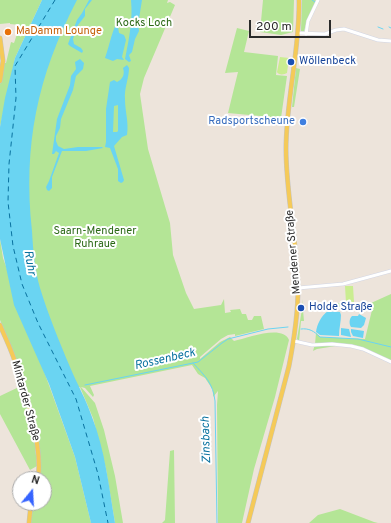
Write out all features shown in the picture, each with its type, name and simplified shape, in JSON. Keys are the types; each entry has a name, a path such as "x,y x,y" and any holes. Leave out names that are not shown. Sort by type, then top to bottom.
{"main road":[{"name":"Mendener Straße","path":"248,523 289,366 294,341 298,288 288,192 286,149 289,108 298,33 299,0"},
{"path":"0,38 3,61 0,81"},
{"name":"Mintarder Straße","path":"0,325 17,366 30,410 37,441 40,471"},
{"path":"29,523 30,511"}],"street":[{"path":"306,34 308,21 318,0"},
{"path":"298,33 325,34 344,29 378,40 391,41"},
{"path":"298,288 343,284 391,271"},
{"path":"294,341 312,345 332,344 351,346 363,349 391,362"}],"green space":[{"path":"0,0 42,0 15,58 0,127 0,84 4,63 6,63 11,42 14,43 20,25 10,23 0,24"},
{"name":"Saarn-Mendener Ruhraue","path":"60,0 168,0 167,3 170,2 175,5 144,78 140,94 148,149 170,223 173,255 186,293 194,309 221,305 224,299 225,313 231,312 230,310 240,309 242,314 246,314 248,320 252,320 254,316 261,316 264,329 235,336 235,334 228,335 200,357 200,359 220,342 230,337 234,341 272,332 285,335 289,340 275,397 254,469 242,523 218,523 218,391 213,397 213,390 205,378 198,374 192,365 90,386 94,395 93,397 85,388 81,387 95,403 104,430 115,476 123,523 115,523 106,469 93,418 80,387 66,390 12,198"},
{"path":"263,0 294,0 293,32 281,35 260,32"},
{"path":"302,0 317,1 306,24 304,32 301,31"},
{"path":"237,28 249,31 244,52 278,56 276,75 287,76 281,118 228,113 238,72 225,73"},
{"path":"280,57 289,58 287,73 284,74 277,72"},
{"path":"296,68 300,69 294,107 292,107"},
{"path":"0,239 3,258 75,457 91,523 30,523 31,511 52,511 52,471 41,471 38,442 11,347 0,320"},
{"path":"345,286 353,286 354,302 346,303"},
{"path":"391,294 391,361 366,349 348,344 313,351 316,333 320,337 365,339 372,310 335,306 336,303 371,303"},
{"path":"302,299 304,321 301,321 299,341 297,339 302,309"},
{"path":"21,386 34,434 37,466 30,470 0,414 0,396"},
{"path":"174,450 175,523 162,523 165,520 170,451"},
{"path":"340,509 378,523 309,523 318,515"}],"water":[{"name":"Ruhr","path":"42,0 77,0 52,56 36,112 30,169 30,200 34,260 40,288 50,318 87,404 100,442 115,523 91,523 75,457 49,384 14,305 0,239 0,127 5,98 15,58"},
{"path":"89,0 92,0 85,9 85,16 78,25 73,39 74,44 83,51 82,53 68,44 77,20"},
{"path":"131,0 142,0 138,25 139,31 135,39 132,52 129,55 131,61 129,62 125,59 131,22"},
{"path":"120,17 123,19 118,27 119,33 124,35 126,40 122,57 124,60 117,59 113,61 105,58 113,32"},
{"path":"80,59 84,63 83,69 76,76 73,90 61,119 56,141 58,146 64,149 78,147 103,148 86,151 62,151 52,177 52,188 49,191 46,187 59,153 56,151 52,154 57,119 70,85 71,76 76,69 75,62"},
{"path":"127,65 129,68 125,95 128,126 127,135 122,137 114,146 124,180 121,183 118,181 118,169 110,148 105,147 106,109 110,82 114,80 117,82 122,78 124,74 123,68","holes":["118,105 118,131 113,132 114,106"]},
{"path":"328,311 340,312 341,318 339,336 320,335 316,332 320,320"},
{"path":"359,314 366,318 364,325 361,328 351,327 351,317 358,316"},
{"path":"341,328 349,329 351,337 341,335"},
{"path":"351,329 364,331 363,338 353,336"}],"waterway":[{"name":"Wöllenbeck","path":"378,27 383,29"},
{"name":"Rossenbeck","path":"85,385 198,362 228,339 268,329 288,327"},
{"name":"Rossenbeck","path":"301,329 311,330 320,337 358,339 391,347"},
{"name":"Zinsbach","path":"193,363 210,384 215,401 217,523"}],"ferry route":[{"path":"55,0 15,66 16,98 9,164 8,202 13,246 22,284 38,323 76,399 98,474 108,523"}],"place":[{"name":"MaDamm Lounge","path":"8,32"},
{"name":"Wöllenbeck","path":"291,62"},
{"name":"Radsportscheune","path":"303,122"},
{"name":"Holde Straße","path":"301,308"}],"park label":[{"name":"Kocks Loch","path":"144,24"}]}
